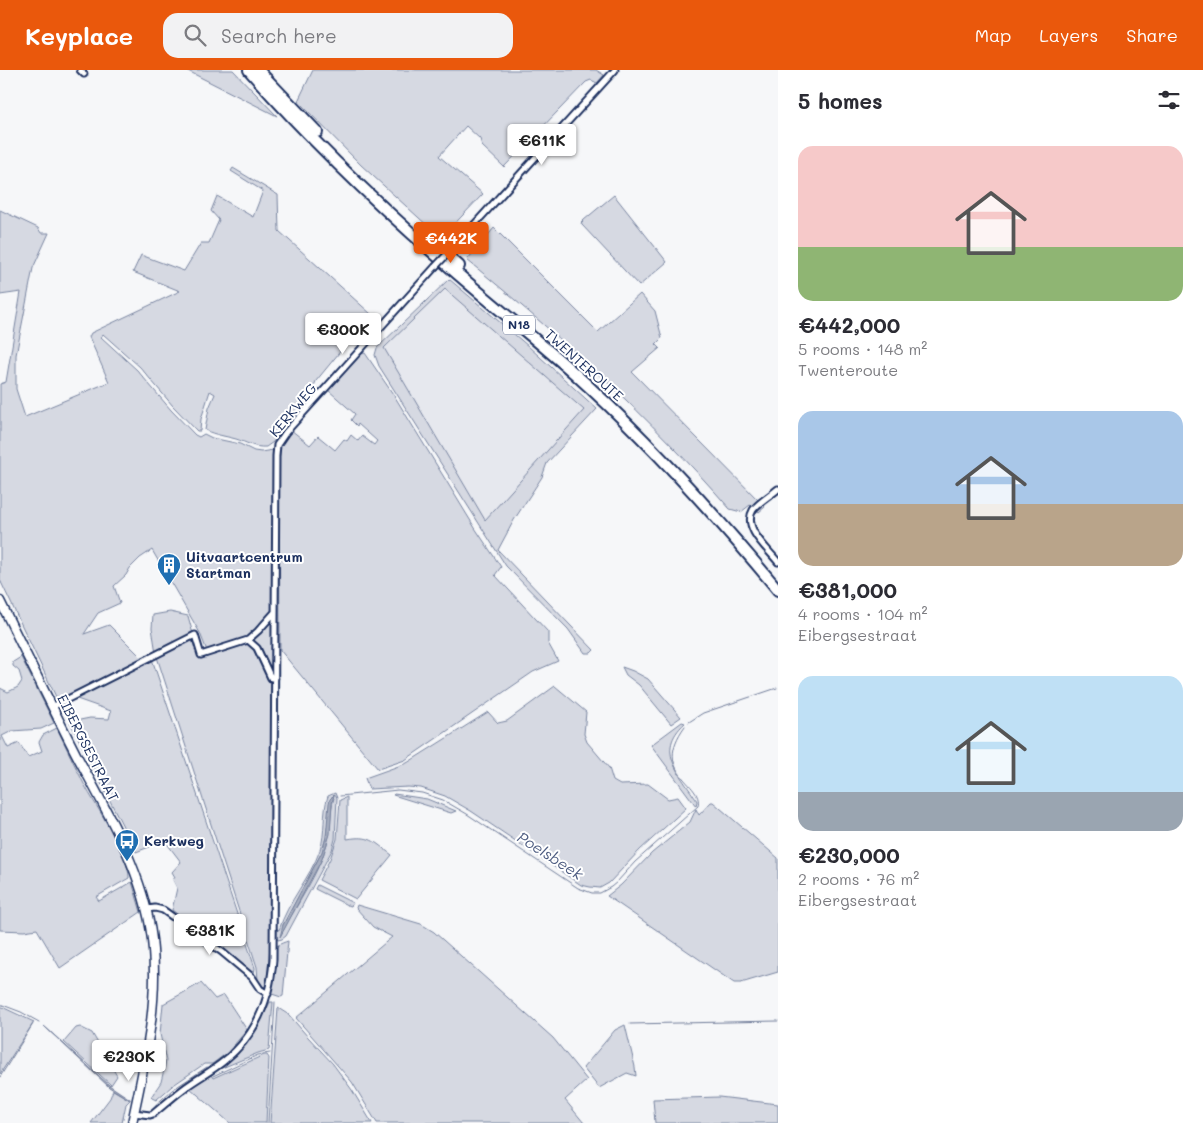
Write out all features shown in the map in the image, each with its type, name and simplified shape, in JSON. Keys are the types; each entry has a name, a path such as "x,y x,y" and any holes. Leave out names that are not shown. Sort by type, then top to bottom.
{"highway":[{"name":"TWENTEROUTE","path":"249,70 280,104 372,196 437,256 575,374 632,428 685,484 778,590"},
{"name":"TWENTEROUTE","path":"258,70 361,177 441,251 579,369 636,423 694,483 778,580"}],"main road":[{"name":"EIBERGSESTRAAT","path":"0,601 138,877 153,948 154,992 148,1045 132,1123"}],"street":[{"path":"80,70 84,74"},
{"name":"KERKWEG","path":"275,612 277,445 286,432 615,70"},
{"path":"778,490 753,510 750,524 753,531 778,562"},
{"path":"52,707 195,635 202,656 248,640 275,612"},
{"path":"134,1113 153,1114 187,1086 234,1053 254,1028 268,994 273,960 275,612"},
{"path":"248,640 257,648 272,678 275,678"},
{"path":"146,909 164,910 188,930 222,952 252,977 260,989 268,994"}],"shaded area":[{"path":"186,70 233,70 277,116"},
{"path":"313,70 596,70 604,75 597,83 591,80 586,82 504,167 482,146 480,139 466,126 439,156 483,194 441,238 361,165 298,101"},
{"path":"233,168 278,195 279,231 371,314 316,381 308,401 273,442 266,447 254,446 205,430 209,408 215,394 210,391 201,419 200,431 197,431 140,367 103,334 101,337 137,370 195,435 199,437 204,434 212,438 240,444 254,451 273,450 273,610 257,630 248,637 207,651 200,633 152,550 140,558 114,586 120,603 98,613 84,634 109,625 143,659 58,701 0,580 0,384 6,382 21,292 0,295 0,210 38,228 41,233 49,233 33,268 16,355 16,389 25,417 109,382 89,337 91,333 180,291 133,272 141,255 184,271 201,243 209,243 219,220 211,211 217,196 253,217 263,191 231,171"},
{"path":"614,195 667,262 639,286 581,223"},
{"path":"494,228 598,332 640,294 655,311 662,338 656,344 660,348 632,372 765,507 759,512 750,505 741,512 730,509 700,475 604,379 467,260"},
{"path":"449,279 528,346 597,409 547,463 542,477 514,520 498,550 594,650 591,653 585,653 568,629 506,566 379,366 375,355 377,348","holes":["445,289 584,410 485,520 384,348"]},
{"path":"445,288 584,410 485,521 384,348"},
{"path":"365,353 395,397 501,567 495,575 548,632 548,643 558,661 533,672 405,760 378,769 280,650 279,444 291,430 310,445 318,436 335,450 344,439 347,441 351,435 358,441 362,436 374,445 377,441 351,420 355,414 328,390 361,354"},
{"path":"170,612 188,616 193,634 156,653 152,628 153,615"},
{"path":"273,617 273,672 258,646 250,639 257,636"},
{"path":"195,638 201,657 246,642 251,644 273,679 271,788 272,936 266,991 258,980 257,967 157,657"},
{"path":"21,657 54,723 41,729 12,731 2,736 8,748 19,743 28,757 42,751 39,742 43,735 57,728 84,784 118,844 128,868 129,878 96,897 99,901 132,882 141,912 60,968 37,929 24,931 0,930 0,688 8,692 18,687 22,681 19,671 13,666 13,662"},
{"path":"152,659 255,968 254,974 179,920 181,917 172,910 177,888 172,872 181,862 165,841 136,852 70,722 90,718 109,719 111,711 74,698"},
{"path":"622,667 648,679 681,717 671,724 639,685 626,675"},
{"path":"555,686 586,712 584,734 587,742 609,768 613,781 620,785 648,784 668,799 678,797 686,808 640,850 609,883 600,888 581,885 471,811 445,796 421,788 369,789 365,778 407,763 488,712 498,723 507,721"},
{"path":"682,722 685,723 676,733 671,753 673,763 697,801 696,806 651,745"},
{"path":"335,793 337,798 335,839 332,850 286,936 278,940 276,937 277,929 279,930 288,909 311,870 320,850 328,796","holes":["332,796 334,798 329,838 323,855 313,878 283,931 283,925 322,852"]},
{"path":"394,794 427,799 456,811 451,813"},
{"path":"347,797 347,839 361,838 371,840 392,855 356,899 319,880 330,859 337,839 340,800"},
{"path":"711,802 778,858 778,972 741,983 734,983 607,896 621,885 652,853 690,822 696,809 699,815"},
{"path":"317,885 353,903 351,906 347,905 315,889"},
{"path":"357,905 421,924 434,932 553,1038 587,1080 565,1100 584,1123 377,1123 352,1082 296,1018 392,937 373,927 356,908"},
{"path":"288,941 283,996 281,997 272,994 271,991 274,960 277,946"},
{"path":"201,983 215,999 224,995 247,1030 227,1053 212,1064 204,1064 172,1086 156,1100 151,1097 161,1082 166,1061 160,1034 163,1004"},
{"path":"270,1002 273,1002 269,1050 222,1068 251,1037"},
{"path":"0,1006 34,1022 0,1074"},
{"path":"278,1008 289,1015 333,1064 352,1090 372,1123 270,1123"},
{"path":"625,1025 636,1076 627,1073 599,1088 583,1068 615,1030"},
{"path":"80,1027 92,1033 117,1076 111,1085 64,1042 76,1028"},
{"path":"267,1055 269,1058 266,1123 230,1123 190,1088 211,1075 213,1078"},
{"path":"113,1090 130,1100 126,1104 122,1123 91,1123 110,1098"},
{"path":"719,1097 778,1104 778,1123 655,1123 653,1099"}],"water":[{"path":"334,795 330,834 322,859 280,937 283,925 322,852 326,837 329,803"},
{"path":"44,1026 109,1085 130,1100 109,1087"}],"waterway":[{"name":"Poelsbeek","path":"689,722 703,713 777,688"},
{"name":"Poelsbeek","path":"340,796 398,790 422,793 443,800 578,888 592,893 600,893 617,882 635,862 698,806 698,798 675,766 673,755 676,742 685,726"},
{"name":"Poelsbeek","path":"268,1123 275,1002"},
{"path":"0,1004 21,1012 39,1022"},
{"path":"630,1024 778,1021"},
{"path":"0,1077 33,1024"},
{"path":"213,1076 258,1055 270,1053"},
{"path":"151,1109 172,1090 207,1067"}],"place":[{"name":"Uitvaartcentrum Startman","path":"169,586"},
{"name":"Kerkweg","path":"127,862"}]}
